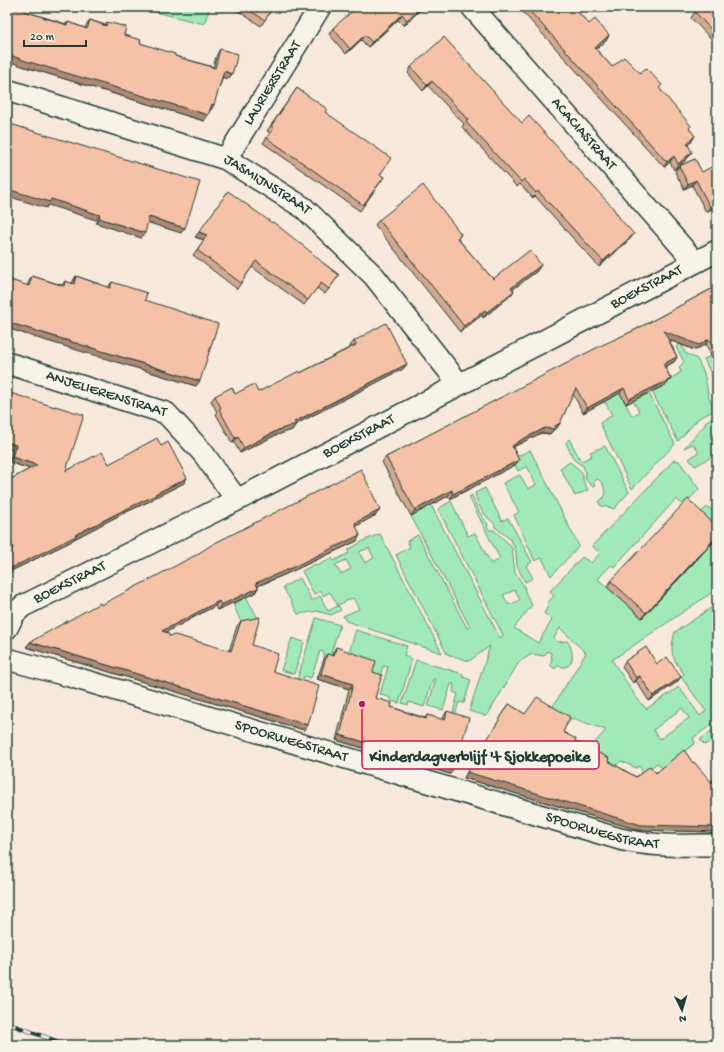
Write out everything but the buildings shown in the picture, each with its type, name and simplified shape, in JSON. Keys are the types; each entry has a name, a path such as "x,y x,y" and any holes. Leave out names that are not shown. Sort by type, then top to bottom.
{"street":[{"name":"LAURIERSTRAAT","path":"226,159 320,7"},
{"name":"ACACIASTRAAT","path":"472,7 695,262"},
{"name":"JASMIJNSTRAAT","path":"7,90 226,159 304,208 374,276 459,384"},
{"name":"BOEKSTRAAT","path":"7,628 14,614 23,606 237,500 717,251"},
{"name":"ANJELIERENSTRAAT","path":"7,363 166,413 203,453 237,500"},
{"name":"SPOORWEGSTRAAT","path":"7,659 66,675 620,839 651,845 717,845"}],"green space":[{"path":"135,7 210,7 204,24"},
{"path":"681,343 685,353 697,359 704,373 709,398 715,410 699,418 678,441 652,392 667,384 664,378 672,378 681,372 679,367 684,362 676,347"},
{"path":"711,356 717,367 717,381 715,382 704,359"},
{"path":"644,384 675,444 632,489 600,423 612,415 605,402 602,403 598,394 607,389 612,398 620,393 632,416 639,412 630,393"},
{"path":"717,415 717,458 715,455 695,466 689,459 699,452 693,444 684,448 705,425 705,422"},
{"path":"569,439 581,461 592,456 590,452 605,446 629,492 614,509 600,505 599,502 606,495 603,484 598,479 593,482 595,486 593,487 586,480 583,466 574,460 566,443"},
{"path":"530,450 579,546 551,576 542,558 535,561 514,515 519,512 503,483 520,475 528,489 536,485 527,466 518,471 512,459"},
{"path":"674,460 679,461 699,489 684,505 676,499 614,567 611,565 598,579 642,618 717,538 717,589 612,660 636,697 646,709 679,687 700,716 706,711 681,677 684,674 674,659 672,645 675,632 717,604 717,702 715,704 717,704 717,721 693,738 695,743 663,769 657,763 644,773 639,766 636,768 621,761 615,766 585,754 606,730 572,718 560,734 550,711 586,653 560,628 554,638 557,642 567,641 571,647 572,660 568,666 557,666 555,669 550,665 552,659 551,653 547,651 544,656 532,654 519,662 487,716 469,711 490,646 469,661 447,654 396,555 410,547 407,541 418,535 467,628 470,627 411,516 431,505 500,638 503,635 438,509 451,501 468,536 475,533 491,564 500,559 469,497 472,495 478,510 488,524 487,527 489,530 494,530 512,548 515,573 524,586 525,592 532,605 514,628 538,643 552,620 544,613 548,606 546,604 554,596 550,591 582,557 591,563 600,553 592,546","holes":["515,590 520,600 509,605 503,595","682,708 689,718 660,739 653,730"]},
{"path":"570,462 581,471 583,480 588,490 575,496 560,468"},
{"path":"485,488 502,521 508,518 532,562 526,566 533,578 525,582 517,566 516,552 510,539 495,527 495,524 485,514 478,502 475,493"},
{"path":"706,508 710,508 717,518 717,535 696,516"},
{"path":"380,534 442,653 346,621 343,616 359,609 353,598 338,605 341,610 331,615 317,611 298,614 283,587 300,578 312,601 320,596 328,611 338,606 330,592 323,596 321,591 314,594 302,571 315,564 317,566 332,558 334,561 349,553 348,550 365,540","holes":["369,548 374,558 365,563 359,552","346,560 351,569 341,574 335,565"]},
{"path":"245,595 260,622 242,624 233,604 242,600 241,597"},
{"path":"316,618 340,625 329,659 324,657 324,652 320,651 311,678 304,676 300,688 295,687"},
{"path":"356,630 407,646 404,655 412,659 399,703 391,701 391,698 380,694 388,667 383,666 379,680 344,669"},
{"path":"292,638 304,642 294,674 281,670"},
{"path":"416,660 463,674 463,677 471,680 464,703 459,702 454,718 452,716 458,694 453,692 454,684 451,684 443,710 428,706 436,679 433,679 424,707 409,702 408,705 402,703"},
{"path":"717,726 717,731 710,736 712,740 705,745 700,740"}],"railway":[{"path":"7,1023 67,1045"}],"place":[{"name":"Kinderdagverblijf 't Sjokkepoeike","path":"362,704"}]}
